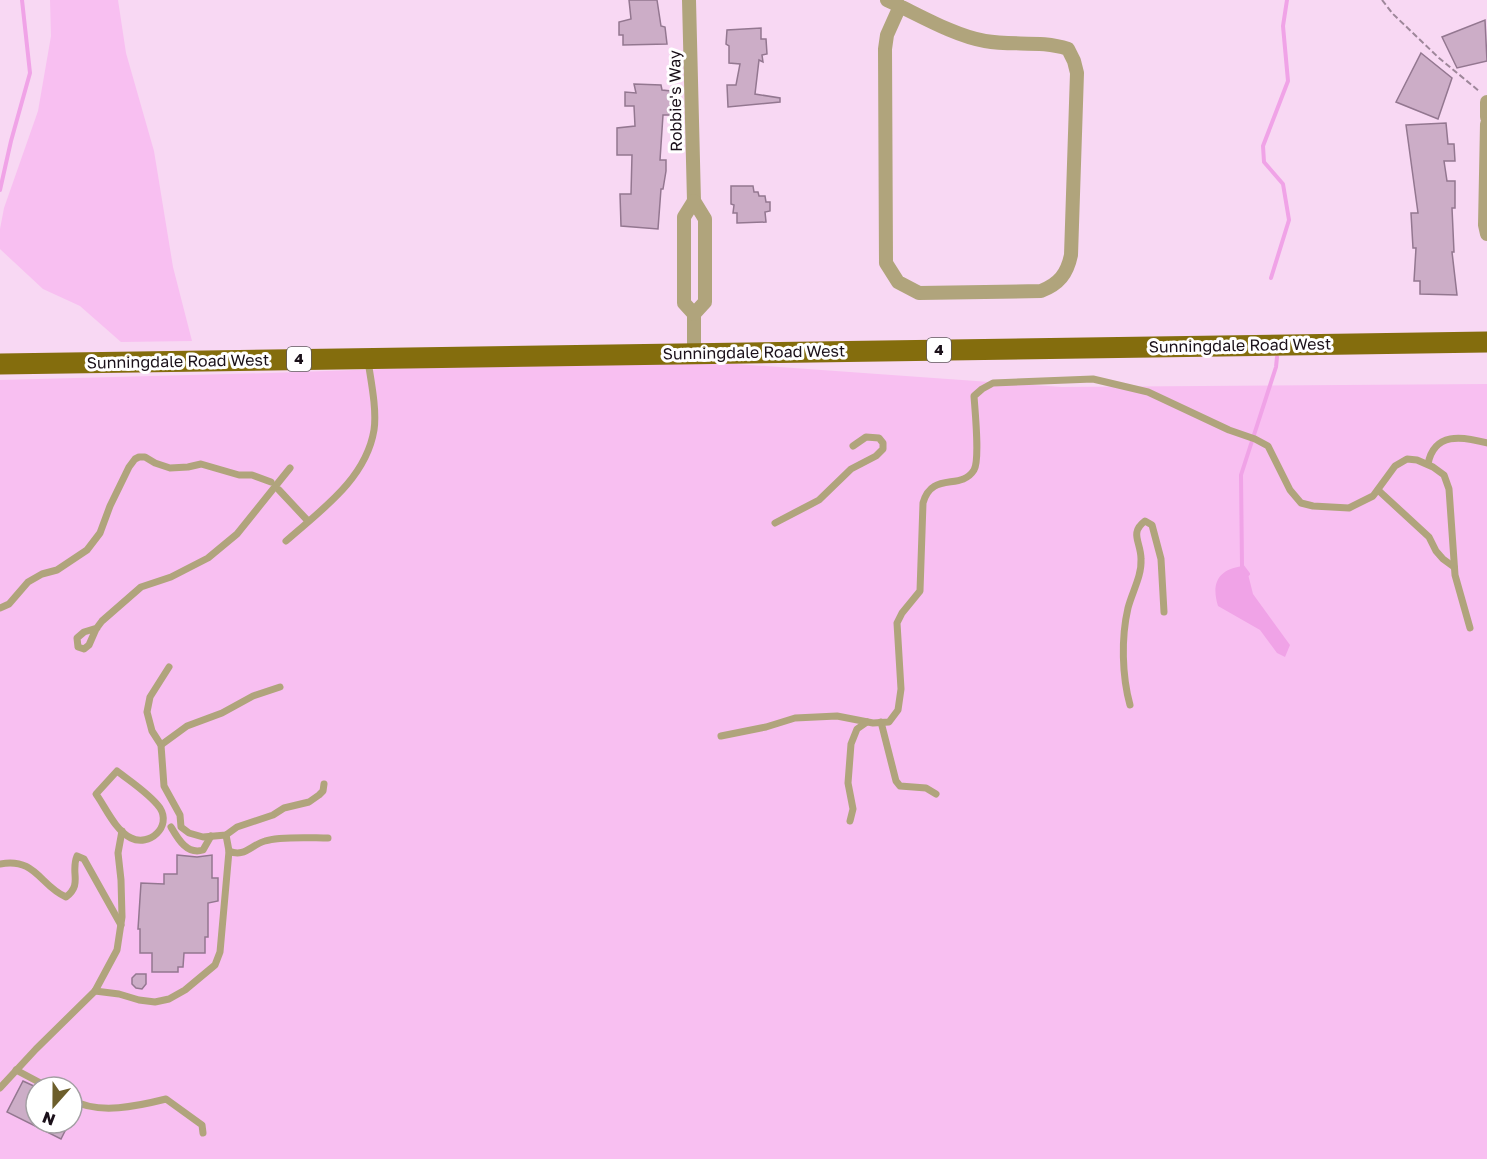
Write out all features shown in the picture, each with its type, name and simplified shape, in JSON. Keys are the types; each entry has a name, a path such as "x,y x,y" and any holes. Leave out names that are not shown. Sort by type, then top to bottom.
{"main road":[{"name":"Sunningdale Road West","path":"0,364 1487,342"}],"street":[{"name":"Robbie's Way","path":"689,0 694,201 705,219 705,302 694,314"},
{"path":"893,3 974,39 995,43 1043,43 1068,49 1077,73 1071,255 1065,273 1052,287 1041,291 919,293 898,282 891,274 886,263 885,49 893,3"},
{"path":"1487,102 1487,117"},
{"path":"1487,124 1485,225 1487,234"},
{"name":"Robbie's Way","path":"694,201 684,217 684,303 694,314 694,353"}],"lane":[{"path":"286,541 336,497 368,456 374,428 367,358"},
{"path":"721,736 766,727 795,718 837,716 867,722 889,722 898,710 901,689 897,623 920,591 923,503 934,486 965,478 973,471 977,461 974,396 993,383 1093,379 1148,392 1229,430 1256,438 1268,446 1290,490 1301,503 1313,506 1349,508 1373,496 1395,466 1407,459 1428,464 1444,475 1449,489 1455,575 1470,628"},
{"path":"776,524 819,500 851,469 876,456 883,449 883,442 879,438 866,437 853,446"},
{"path":"1428,464 1435,448 1446,440 1455,437 1487,443"},
{"path":"0,608 9,604 28,582 42,574 57,570 87,550 100,533 129,467 139,457 170,468 201,464 238,476 252,475 271,482"},
{"path":"97,628 141,587 171,577 208,558 237,534 290,468"},
{"path":"279,490 308,521"},
{"path":"1378,490 1429,537 1436,551 1454,567"},
{"path":"1130,705 1125,686 1125,645 1128,609 1138,580 1141,559 1136,533 1138,526 1145,521 1152,525 1161,559 1164,612"},
{"path":"169,667 150,697 147,712 152,731 161,745 164,786 180,815 181,827"},
{"path":"161,745 187,726 222,713 253,696 280,687"},
{"path":"850,821 853,809 848,783 851,744 857,729 867,722"},
{"path":"881,722 896,781 900,786 926,788 936,794"},
{"path":"117,771 155,802 162,811 163,820 161,829 151,838 142,841 122,831 96,794 117,771"},
{"path":"171,827 181,827 189,833 203,837 226,835 237,827 273,815 284,808 309,802 320,795 324,784"},
{"path":"163,820 171,827 178,840 196,852 203,850 211,836"},
{"path":"0,1088 96,992 117,950 121,925 121,880 118,853 122,831"},
{"path":"96,992 155,1002 169,999 185,990 215,965 220,952 229,851 226,835"},
{"path":"229,851 243,853 263,841 328,838"},
{"path":"0,864 11,862 35,871 55,893 66,897 73,892 76,879 74,864 77,856 84,859 121,925"},
{"path":"16,1070 25,1075"},
{"path":"84,1104 93,1107 116,1107 166,1100 202,1125 203,1133"}],"path":[{"path":"1382,0 1393,14 1439,58 1479,91"}],"shaded area":[{"path":"50,0 118,0 126,53 154,151 173,267 192,341 121,342 80,306 43,289 0,249 0,229 4,208 38,111 51,36"},
{"path":"665,359 1062,387 1487,384 1487,1159 0,1159 0,380"},
{"path":"1242,566 1248,574 1253,594 1290,645 1285,657 1277,653 1260,630 1218,606 1215,591 1218,579 1227,571"}],"building":[{"path":"629,0 657,0 661,26 665,27 667,44 623,45 623,35 619,35 619,22 631,19"},
{"path":"1485,20 1487,61 1457,68 1442,37"},
{"path":"761,28 761,39 766,39 767,54 762,55 763,62 759,60 755,94 780,98 780,102 728,107 727,85 736,85 740,64 729,63 729,46 726,44 727,30"},
{"path":"1421,53 1452,78 1438,119 1396,102"},
{"path":"634,84 661,85 662,90 671,91 671,115 663,115 660,160 666,160 666,171 663,189 661,189 658,229 621,226 620,194 631,194 632,155 617,155 617,128 635,126 634,106 625,106 625,92 636,93"},
{"path":"1446,123 1448,144 1454,144 1455,161 1444,161 1447,181 1455,181 1455,208 1452,208 1454,252 1452,252 1457,295 1420,294 1420,281 1414,281 1416,248 1413,248 1411,213 1418,213 1406,125"},
{"path":"731,186 753,186 754,192 758,192 759,196 765,196 766,202 770,202 770,211 765,212 766,222 737,223 737,213 733,213 734,205 731,204"},
{"path":"177,855 197,857 212,855 212,878 218,878 218,901 208,903 208,937 205,937 205,953 184,953 183,967 178,967 178,972 152,972 152,953 140,953 140,929 138,929 141,883 164,884 164,874 177,874"},
{"path":"136,974 146,974 146,984 142,989 132,984 132,978"},
{"path":"23,1081 24,1081 24,1120 7,1112"}],"waterway":[{"path":"0,190 30,73 22,0"},
{"path":"1271,278 1289,220 1283,184 1264,162 1263,146 1288,81 1283,26 1287,0"},
{"path":"1248,574 1242,566 1241,475 1276,367 1277,357"}]}
